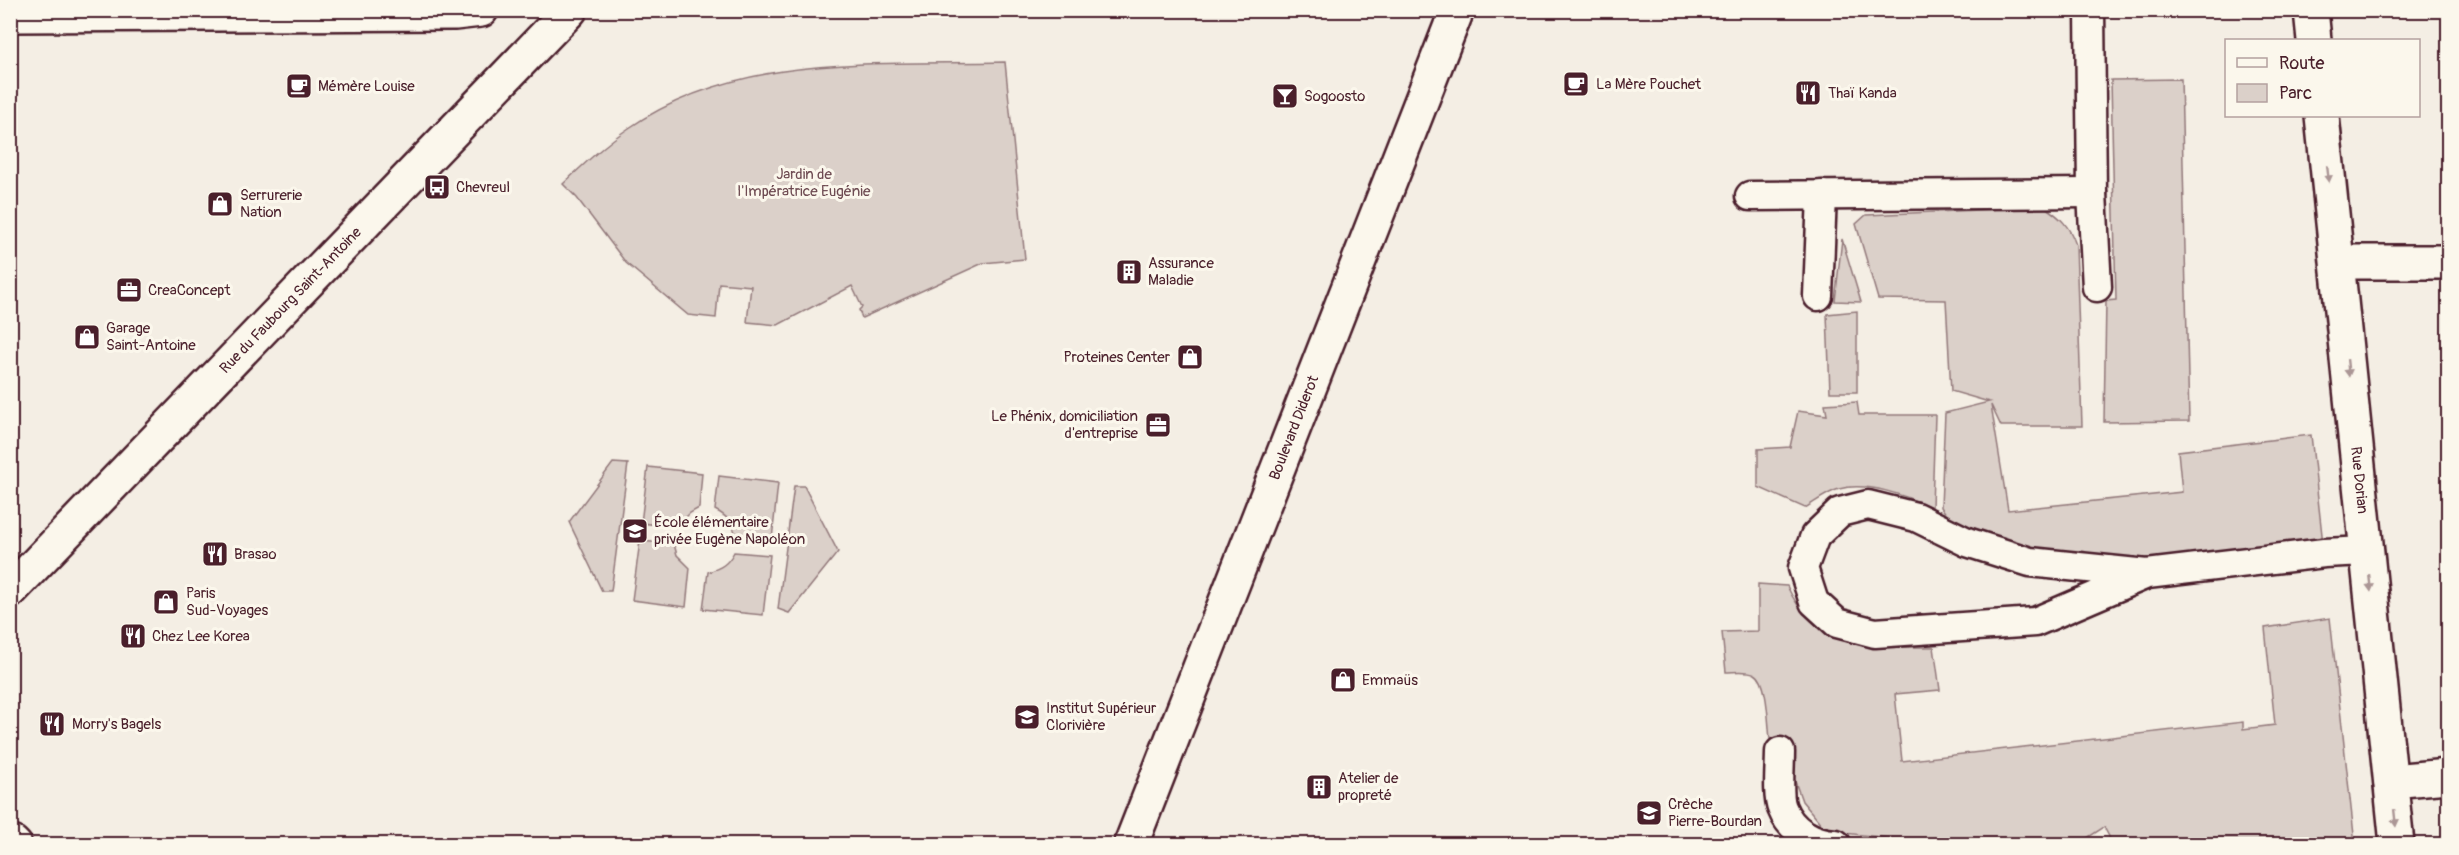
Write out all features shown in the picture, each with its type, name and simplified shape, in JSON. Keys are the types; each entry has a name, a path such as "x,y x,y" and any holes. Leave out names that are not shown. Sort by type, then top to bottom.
{"main road":[{"path":"10,15 443,13 481,10"},
{"name":"Rue du Faubourg Saint-Antoine","path":"10,591 570,10"},
{"name":"Boulevard Diderot","path":"1131,844 1457,10"},
{"path":"2311,10 2314,39"},
{"name":"Rue Dorian","path":"2322,117 2397,844"},
{"path":"2338,262 2448,262"},
{"path":"2391,781 2448,776"}],"lane":[{"path":"2090,10 2092,193 2097,287"},
{"path":"1749,196 2092,193"},
{"path":"1818,296 1822,195"},
{"path":"2147,574 2035,622 1875,633 1837,623 1814,602 1803,568 1815,536 1840,512 1868,505 1916,517 1967,542 2030,562 2147,574 2367,551"},
{"path":"1780,752 1781,807 1795,830 1821,844 1836,844"}],"green space":[{"name":"Jardin de l'Impératrice Eugénie","path":"1005,62 1025,259 983,263 862,318 859,310 862,307 852,286 778,325 747,322 751,286 719,283 716,318 688,315 626,263 577,198 563,184 603,147 629,128 672,103 717,86 763,75 859,64"},
{"path":"2181,79 2189,421 2104,422 2106,301 2116,300 2111,80"},
{"path":"2044,207 2064,223 2076,245 2082,426 2001,426 1991,405 2008,510 2182,492 2178,451 2311,435 2324,553 2147,574 1967,542 1941,507 1945,413 1989,402 1951,391 1946,300 1878,299 1856,224 1866,215"},
{"path":"1842,239 1861,302 1835,301"},
{"path":"1857,311 1857,392 1830,392 1827,314"},
{"path":"1857,402 1859,415 1935,415 1932,507 1874,488 1850,487 1835,490 1805,508 1758,487 1758,449 1790,447 1798,411 1827,415 1825,404"},
{"path":"613,463 628,464 611,591 602,591 569,522"},
{"path":"648,467 702,473 699,508 690,513 676,527 641,523"},
{"path":"719,476 778,483 772,539 736,535 728,520 715,510"},
{"path":"794,486 804,486 838,552 789,613 778,609"},
{"path":"640,541 674,544 677,555 690,568 686,607 632,600"},
{"path":"734,552 770,555 763,615 703,609 708,572 724,565"},
{"path":"1758,584 1787,586 1800,608 1814,624 1848,642 1868,646 1934,647 1940,690 1895,694 1902,761 2243,722 2243,729 2275,725 2265,628 2330,618 2355,844 2113,844 2104,827 2078,844 1941,844 1827,831 1802,801 1792,773 1790,742 1770,739 1765,694 1759,678 1749,672 1726,672 1722,632 1758,631"}],"place":[{"name":"La Mère Pouchet","path":"1576,84"},
{"name":"Mémère Louise","path":"299,86"},
{"name":"Thaï Kanda","path":"1808,93"},
{"name":"Sogoosto","path":"1285,96"},
{"name":"Chevreul","path":"437,187"},
{"name":"Serrurerie Nation","path":"220,204"},
{"name":"Assurance Maladie","path":"1129,272"},
{"name":"CreaConcept","path":"129,290"},
{"name":"Garage Saint-Antoine","path":"87,337"},
{"name":"Proteines Center","path":"1190,357"},
{"name":"Le Phénix, domiciliation d'entreprise","path":"1158,425"},
{"name":"École élémentaire privée Eugène Napoléon","path":"635,531"},
{"name":"Brasao","path":"215,554"},
{"name":"Paris Sud-Voyages","path":"166,602"},
{"name":"Chez Lee Korea","path":"133,636"},
{"name":"Emmaüs","path":"1343,680"},
{"name":"Institut Supérieur Clorivière","path":"1027,717"},
{"name":"Morry's Bagels","path":"52,724"},
{"name":"Atelier de propreté","path":"1319,787"},
{"name":"Crèche Pierre-Bourdan","path":"1649,813"}]}
